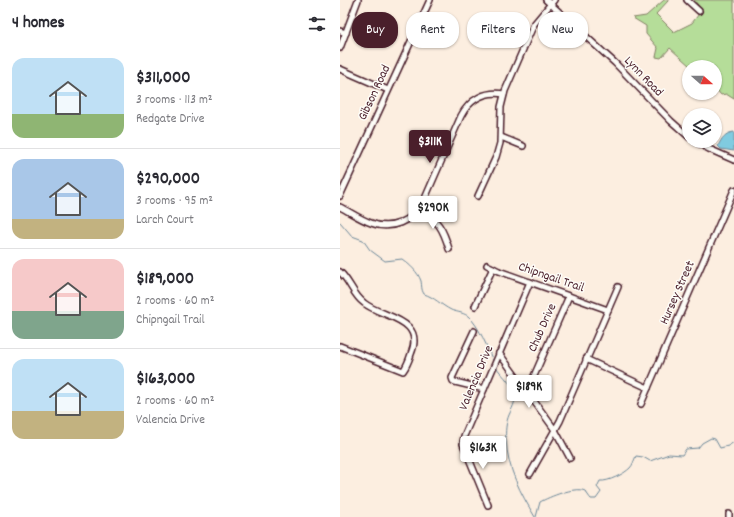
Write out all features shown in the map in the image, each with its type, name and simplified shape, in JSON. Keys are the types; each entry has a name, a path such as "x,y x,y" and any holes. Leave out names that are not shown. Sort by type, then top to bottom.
{"street":[{"path":"340,48 358,0"},
{"name":"Gibson Road","path":"340,196 430,0"},
{"path":"687,0 699,11"},
{"path":"478,196 498,152 501,137 501,107 504,94 534,24 550,1"},
{"name":"Lynn Road","path":"550,1 615,63 682,131"},
{"path":"340,31 346,33"},
{"path":"340,69 388,90"},
{"path":"340,207 370,223 383,226 400,223 412,216 420,208 461,116 467,106 476,98 486,94 504,94"},
{"path":"501,137 523,146"},
{"path":"706,148 734,160"},
{"name":"Hursey Street","path":"641,404 734,190"},
{"path":"420,208 432,216 440,226 449,249"},
{"name":"Chipngail Trail","path":"487,265 608,310"},
{"path":"475,306 493,268"},
{"path":"340,272 347,279 361,301 370,308 404,322 412,332 414,341 412,350 403,371 340,346"},
{"name":"Valencia Drive","path":"488,505 463,440 530,282"},
{"path":"530,474 560,421 618,287"},
{"name":"Chub Drive","path":"527,392 569,296"},
{"path":"474,331 452,378 455,382 484,389"},
{"path":"499,353 554,430 570,458"},
{"path":"586,359 648,388"}],"green space":[{"path":"664,0 668,0 656,14 674,32 692,23 702,10 694,0 734,0 734,99 726,94 722,95 722,60 683,60 670,48 661,58 656,57 658,48 646,34 646,26 633,18 646,16"}],"water":[{"path":"734,132 734,151 720,148 722,148 722,138 728,133"}],"waterway":[{"path":"340,222 352,236 363,240 370,250 385,261 402,259 408,264 420,278 422,291 424,294 451,310 468,316 476,325 493,362"},
{"path":"496,367 513,389 515,396 506,427 507,451 512,471 524,499 535,517"},
{"path":"536,517 540,502 549,497 562,493 581,490 585,491 591,499 596,499 601,492 597,487 600,481 611,479 624,473 631,467 636,456 643,457 650,461 669,454 682,455 686,449 698,448 702,443 711,438 715,439 720,448 728,446 734,442"}]}
